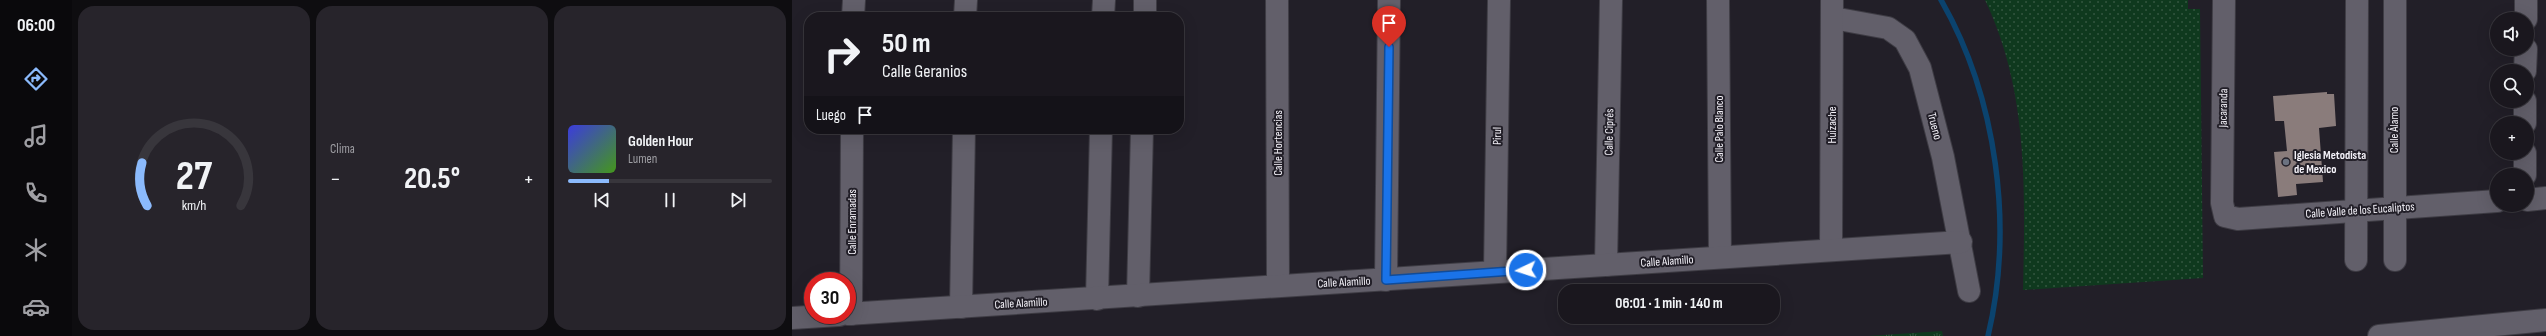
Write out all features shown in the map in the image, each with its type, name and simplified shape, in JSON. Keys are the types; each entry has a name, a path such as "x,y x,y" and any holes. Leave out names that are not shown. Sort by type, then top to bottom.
{"street":[{"path":"853,12 854,0"},
{"path":"965,12 966,0"},
{"path":"1103,12 1104,0"},
{"path":"1144,12 1145,0"},
{"name":"Calle Hortencias","path":"1278,0 1278,286"},
{"path":"1386,280 1389,0"},
{"name":"Pirul","path":"1494,272 1499,0"},
{"name":"Calle Ciprés","path":"1606,265 1611,0"},
{"name":"Calle Palo Blanco","path":"1718,0 1720,257"},
{"name":"Jacaranda","path":"2224,0 2222,203 2225,216"},
{"path":"2356,260 2357,0"},
{"name":"Calle Álamo","path":"2394,260 2395,0"},
{"path":"2526,0 2526,12"},
{"name":"Trueno","path":"1833,9 1888,28 1905,40 1920,68 1943,157 1961,242 1969,291"},
{"name":"Huizache","path":"1831,250 1833,9"},
{"name":"Calle Enramadas","path":"847,272 852,134"},
{"path":"961,307 964,134"},
{"path":"1097,299 1101,134"},
{"path":"1138,296 1142,134"},
{"path":"2534,199 2546,198"},
{"name":"Calle Valle de los Eucaliptos","path":"2225,216 2238,219 2356,210 2490,202"},
{"name":"Calle Alamillo","path":"856,314 1961,242"},
{"name":"Calle Alamillo","path":"792,318 804,317"},
{"path":"2390,336 2540,326"}],"green space":[{"path":"1985,0 2188,0 2188,9 2200,9 2203,278 2023,290 2023,179 2017,106 2010,70 1999,35"},
{"path":"1942,331 1943,336 1868,336"}],"building":[{"path":"2327,92 2327,94 2334,94 2336,126 2319,128 2323,182 2296,184 2297,195 2278,197 2274,152 2287,151 2284,121 2275,121 2273,96"}],"waterway":[{"path":"1941,0 1960,38 1976,78 1987,120 1995,164 1999,207 2000,251 1996,294 1988,336"}],"place":[{"name":"Iglesia Metodista de Mexico","path":"2286,162"}],"route":[{"path":"1389,47 1386,280 1526,270"}]}
